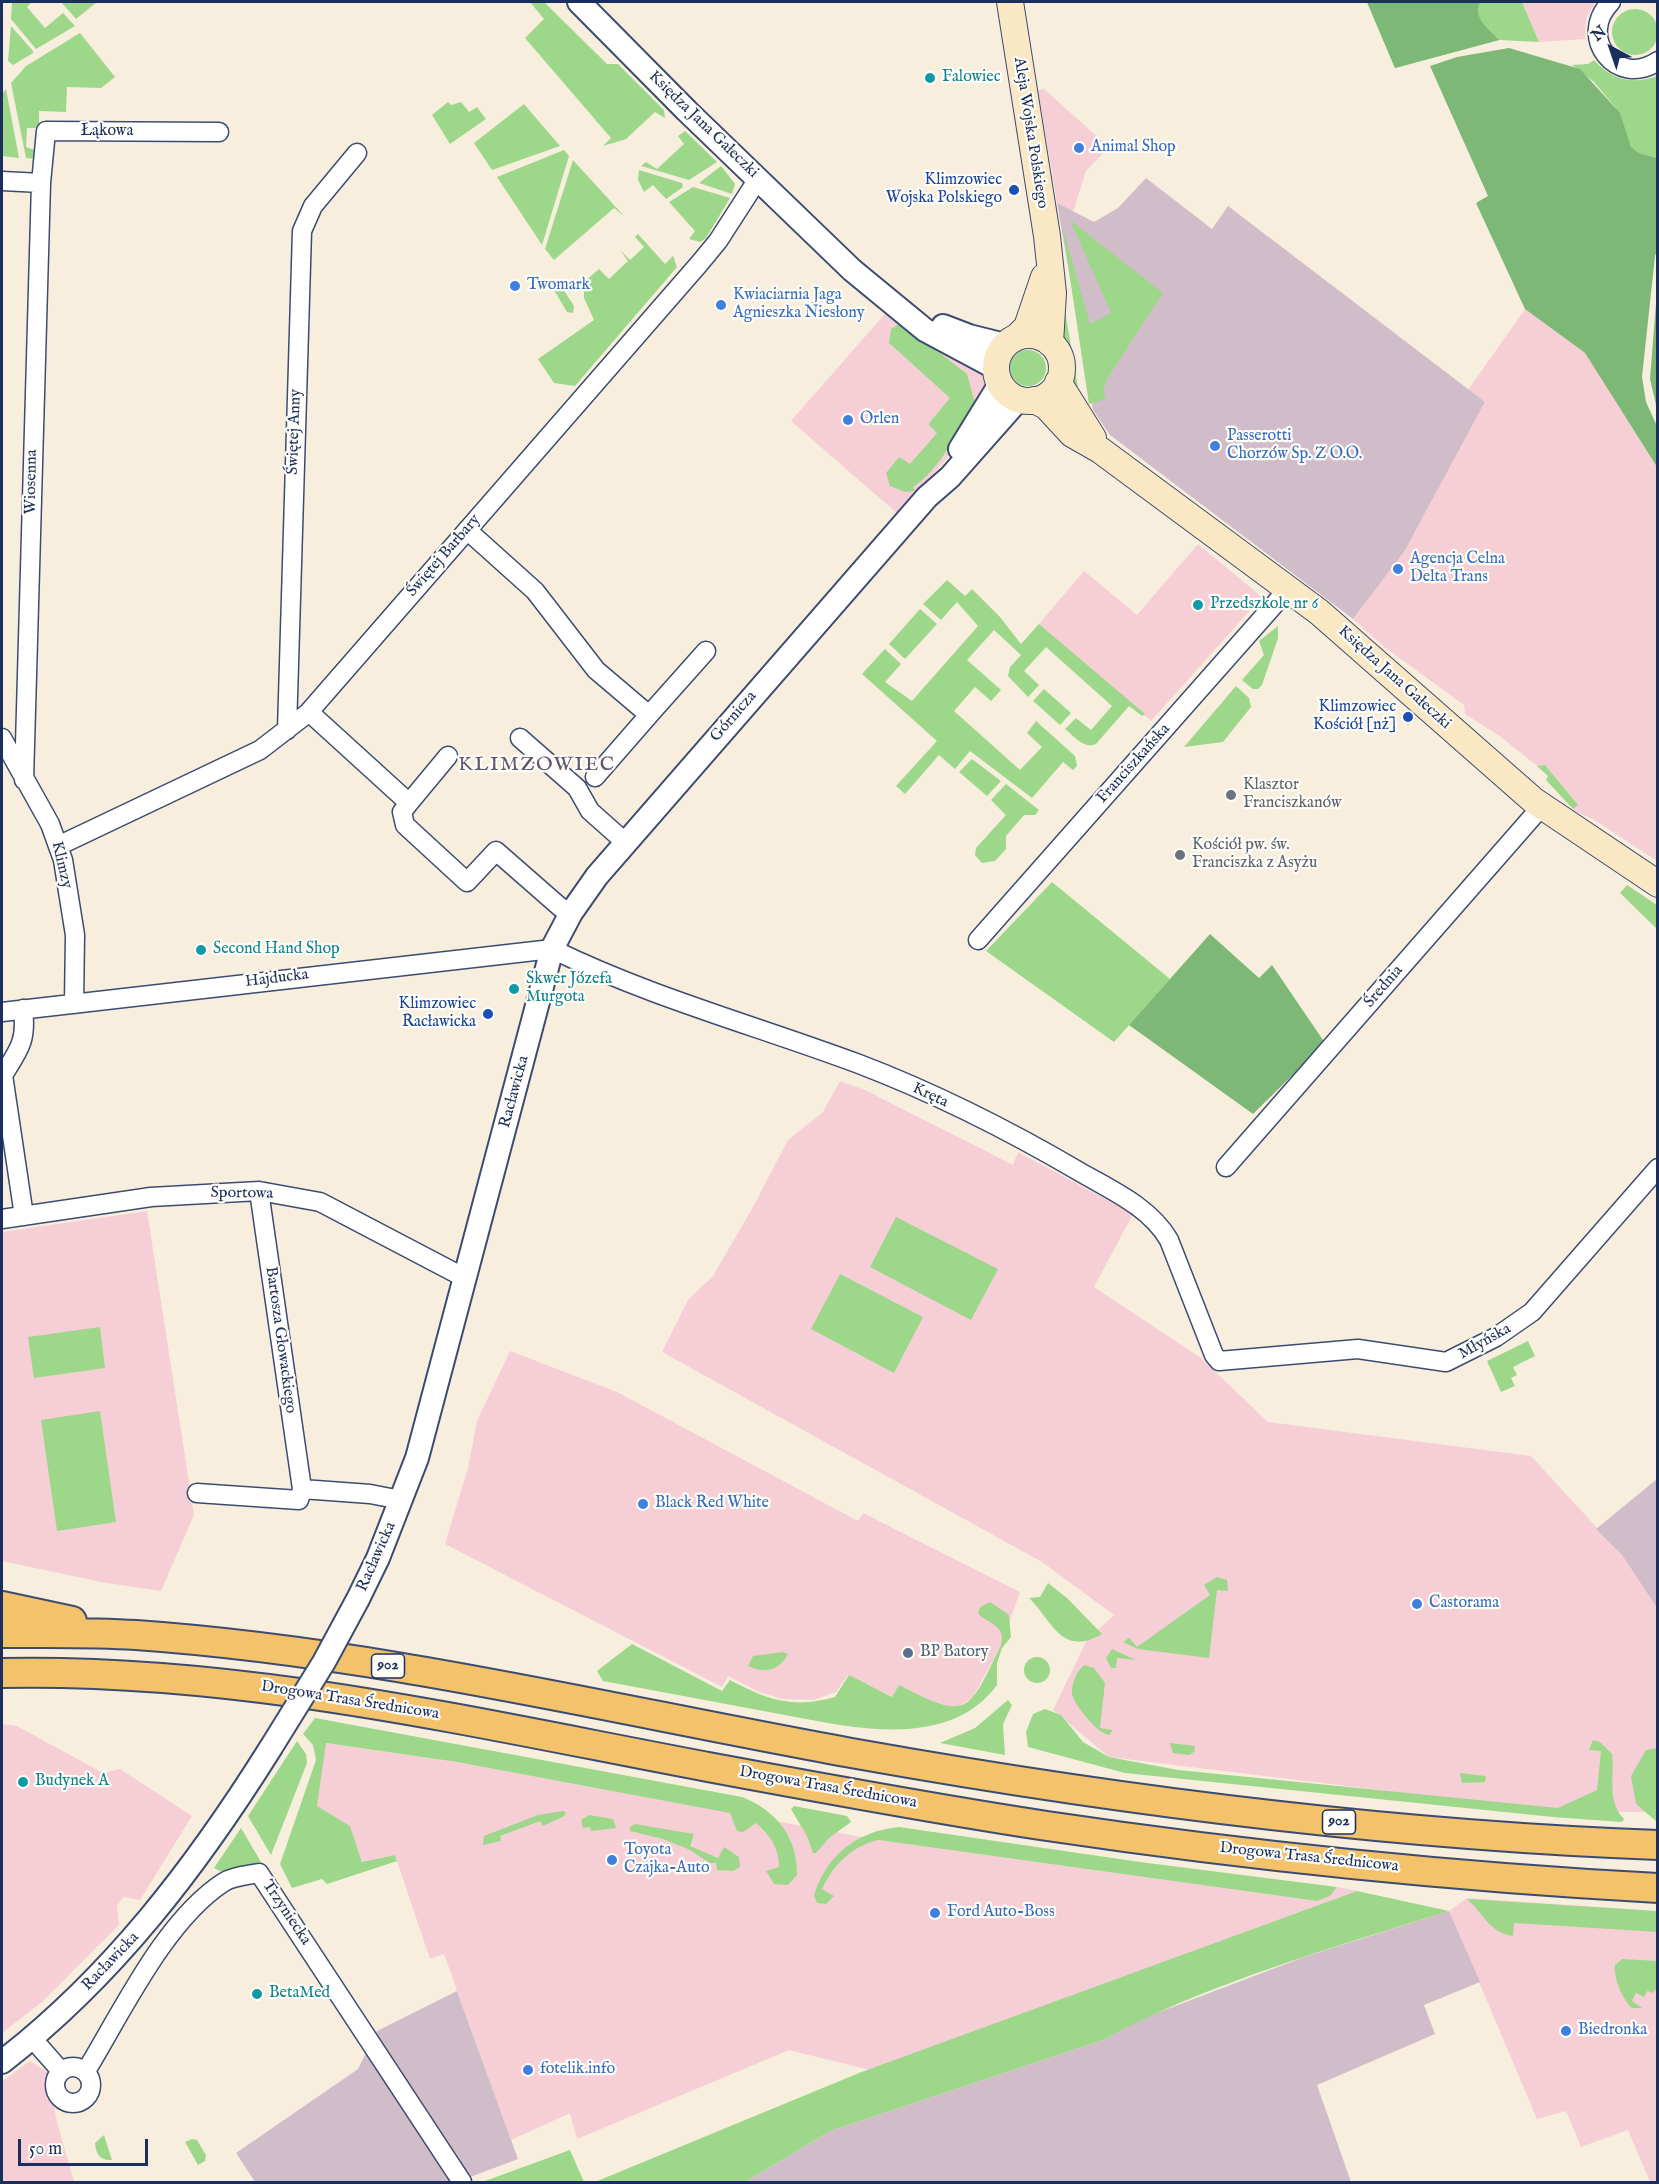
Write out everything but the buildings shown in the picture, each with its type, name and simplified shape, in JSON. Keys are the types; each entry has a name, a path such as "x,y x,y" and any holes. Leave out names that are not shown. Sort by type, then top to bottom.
{"main road":[{"name":"Aleja Wojska Polskiego","path":"1009,2 1047,236 1053,293 1050,343"},
{"name":"Aleja Wojska Polskiego","path":"1012,372 1049,265"},
{"path":"1029,335 1050,343 1061,361 1058,382 1044,397 1012,372 1029,335"},
{"name":"Księdza Jana Gałeczki","path":"1012,372 1072,434 1100,450 1289,588 1370,655 1484,759 1542,806 1658,884"},
{"name":"Księdza Jana Gałeczki","path":"1058,382 1100,450"},
{"path":"2,1606 136,1635"},
{"name":"902","path":"2,1633 136,1635 361,1662 860,1754 1080,1789 1315,1820 1658,1845"},
{"name":"Drogowa Trasa Średnicowa","path":"2,1673 142,1676 299,1692 1044,1826 1299,1859 1563,1883 1658,1888"}],"street":[{"name":"Księdza Jana Gałeczki","path":"579,2 687,111 830,246 859,261 938,324 969,336 1012,372"},
{"path":"1611,2 1598,23 1597,32 1602,51 1615,63 1624,67 1634,69 1657,62"},
{"name":"Łąkowa","path":"41,183 46,131 219,132"},
{"name":"Świętej Anny","path":"287,730 302,231 313,206 357,153"},
{"name":"Świętej Barbary","path":"58,846 260,750 309,712 699,264 718,241 758,179"},
{"path":"2,181 41,183"},
{"name":"Wiosenna","path":"24,780 41,183"},
{"name":"Górnicza","path":"552,949 571,913 625,842 930,495 1012,372"},
{"path":"467,530 535,591 596,670 649,715"},
{"name":"Franciszkańska","path":"978,940 1289,588"},
{"path":"595,777 706,651"},
{"path":"309,712 409,803"},
{"name":"Klimzy","path":"2,738 50,824 63,860 75,935 74,1004"},
{"path":"520,738 577,788 590,811 625,842"},
{"path":"448,756 402,813 405,825 467,882 496,851 560,907 571,913"},
{"name":"Średnia","path":"1226,1167 1542,806"},
{"name":"Hajducka","path":"2,1012 552,949"},
{"name":"Racławicka","path":"2,2062 65,2009 148,1922 225,1821 324,1662 358,1599 401,1500 435,1397 552,949"},
{"name":"Kręta","path":"552,949 654,992 882,1074 1012,1134 1110,1189 1160,1224 1169,1239 1214,1354"},
{"path":"23,1010 25,1026 22,1046 3,1076 24,1216"},
{"name":"Młyńska","path":"1214,1354 1219,1361 1228,1362 1358,1349 1380,1350 1431,1362 1446,1362 1460,1357 1518,1324 1532,1312 1658,1168"},
{"name":"Sportowa","path":"2,1219 151,1197 259,1191 320,1202 465,1278"},
{"name":"Bartosza Głowackiego","path":"259,1191 302,1489"},
{"path":"197,1493 299,1500 302,1489 370,1494 401,1500"},
{"name":"Trzyniecka","path":"86,2072 161,1946 191,1911 225,1881 259,1873 462,2182"},
{"path":"31,2037 61,2071"},
{"path":"72,2067 86,2072 91,2080 91,2091 83,2101 71,2104 60,2098 55,2082 61,2071 72,2067"}],"shaded area":[{"path":"1522,2 1595,2 1586,19 1585,39 1539,42"},
{"path":"1044,89 1109,147 1086,171 1073,212 1057,203 1038,90"},
{"path":"1146,178 1212,229 1228,206 1485,402 1404,552 1353,619 1110,435 1093,410 1057,203 1094,222 1118,208"},
{"path":"891,307 990,378 991,384 947,458 899,515 791,421"},
{"path":"1525,309 1585,353 1657,467 1657,861 1593,819 1576,812 1573,809 1578,805 1545,765 1537,766 1501,737 1465,714 1464,705 1383,646 1353,619 1404,552 1485,402 1468,390"},
{"path":"1198,544 1262,597 1151,721 1039,624 1084,571 1137,615"},
{"path":"840,1081 865,1090 1013,1165 1018,1152 1133,1214 1094,1287 1201,1358 1268,1422 1531,1456 1622,1555 1657,1608 1657,1809 1654,1812 1559,1812 1109,1757 1053,1710 1087,1640 1114,1615 1042,1562 662,1352 688,1300 713,1276 788,1140 823,1112"},
{"path":"147,1211 194,1515 161,1591 101,1582 2,1561 2,1232"},
{"path":"510,1351 617,1392 858,1521 863,1513 1020,1592 1001,1645 973,1697 958,1707 938,1706 899,1686 893,1697 848,1675 836,1692 814,1700 782,1699 759,1692 728,1676 722,1687 445,1544 468,1468 477,1421"},
{"path":"1657,1479 1657,1608 1622,1555 1596,1529"},
{"path":"2,1724 17,1726 103,1773 120,1769 192,1816 140,1900 123,1897 117,1906 119,1925 42,2002 2,2033"},
{"path":"325,1743 457,1762 878,1840 1317,1901 1330,1896 1337,1887 1357,1891 870,2070 789,2050 577,2139 570,2113 511,2140 444,1954 430,1959 395,1855 362,1862 350,1826 316,1806"},
{"path":"1467,1898 1657,1911 1657,2182 1650,2182 1628,2130 1581,2147 1566,2111 1537,2119 1449,1911"},
{"path":"1449,1911 1480,1982 1424,2005 1435,2034 1317,2085 1351,2182 745,2182 830,2131 1103,2040 1141,2019 1304,1957"},
{"path":"457,1991 518,2159 457,2182 255,2182 236,2153 358,2069 377,2031"},
{"path":"30,2061 50,2074 56,2118 74,2182 2,2182 2,2081"}],"green space":[{"path":"12,2 32,2 27,7 45,28 63,13 75,26 36,49 11,19"},
{"path":"61,2 97,2 76,19"},
{"path":"530,2 544,2 607,64 618,64 664,110 665,118 655,112 626,139 603,146 611,138 525,38 544,19"},
{"path":"1367,2 1522,2 1539,42 1499,40 1395,68"},
{"path":"1367,2 1480,2 1478,13 1480,18 1499,40 1395,68"},
{"path":"1635,9 1651,16 1658,32 1651,48 1635,55 1619,48 1612,32 1619,16"},
{"path":"11,26 33,51 13,65 8,61"},
{"path":"80,33 115,77 101,88 67,87 66,112 39,111 39,128 27,128 26,147 38,151 36,159 26,158 11,83 26,66"},
{"path":"1509,48 1580,69 1620,113 1631,147 1639,153 1657,158 1657,251 1642,377 1646,402 1657,426 1657,467 1585,353 1525,309 1476,203 1488,196 1430,66 1457,57"},
{"path":"1594,60 1608,72 1623,79 1639,80 1657,76 1657,158 1639,153 1631,147 1615,107 1594,82 1572,65 1588,64"},
{"path":"6,89 19,158 2,156 2,94"},
{"path":"448,102 451,105 461,102 469,112 477,107 486,119 450,144 432,115"},
{"path":"524,104 560,146 492,170 474,143"},
{"path":"685,131 717,162 689,180 641,166 646,162 657,169 684,144 678,136"},
{"path":"564,150 569,156 542,245 497,177"},
{"path":"573,160 624,216 614,208 554,260 545,249"},
{"path":"721,166 735,184 732,194 699,183"},
{"path":"639,170 682,183 683,187 666,199 653,185 644,192 638,180"},
{"path":"693,187 730,198 706,238 700,242 689,239 695,231 669,202"},
{"path":"1070,220 1163,293 1107,379 1103,392 1106,399 1089,404 1062,225 1090,324 1111,313"},
{"path":"638,234 665,264 673,256 677,267 575,386 554,383 538,359 594,320 584,298 584,282 599,269 609,279 628,261 620,250 630,260 644,247 635,237"},
{"path":"555,282 561,286 574,306 573,313 567,312 551,285"},
{"path":"1657,291 1657,409 1650,379"},
{"path":"1065,311 1080,400 1070,384 1070,358 1060,338 1059,312"},
{"path":"901,323 967,374 975,403 940,460 913,487 915,491 905,492 890,486 886,473 899,457 910,464 937,433 929,425 930,422 950,398 889,343 891,329"},
{"path":"1028,350 1041,355 1046,368 1041,381 1028,386 1015,381 1010,368 1015,355"},
{"path":"947,580 965,596 972,589 1000,617 1021,644 1039,624 1145,714 1142,716 1129,706 1096,744 1083,744 1065,729 1076,718 1091,730 1112,706 1046,647 1024,671 1039,685 1028,697 1008,676 1010,667 1021,655 994,630 967,660 1001,690 991,701 975,687 954,711 1020,770 1042,747 1027,733 1036,721 1075,756 1077,766 1073,770 1063,762 1032,798 970,751 955,769 939,755 905,794 896,786 937,741 862,674 885,649 901,664 885,682 912,701 978,626 957,602 941,620 923,604"},
{"path":"920,609 937,624 905,659 889,644"},
{"path":"1278,626 1278,638 1262,685 1258,689 1253,689 1242,680 1264,655 1259,641"},
{"path":"1236,686 1249,698 1251,707 1223,742 1184,747"},
{"path":"1044,689 1071,713 1060,725 1033,701"},
{"path":"972,759 1001,781 987,796 959,772"},
{"path":"1545,765 1578,805 1573,809 1546,780 1548,776 1537,766"},
{"path":"1006,784 1039,810 1035,815 1024,815 1006,836 1006,849 995,861 982,863 975,855 976,848 1006,815 991,800"},
{"path":"1052,882 1170,979 1114,1042 986,951"},
{"path":"1627,885 1657,905 1657,929 1620,893"},
{"path":"1210,934 1259,978 1272,965 1325,1043 1253,1114 1129,1025"},
{"path":"896,1217 998,1269 971,1320 870,1267"},
{"path":"840,1274 923,1317 894,1373 811,1329"},
{"path":"100,1327 105,1368 34,1378 28,1337"},
{"path":"1528,1341 1535,1356 1513,1367 1517,1375 1511,1378 1515,1386 1501,1392 1487,1361"},
{"path":"100,1411 116,1522 57,1531 41,1420"},
{"path":"1217,1577 1227,1580 1228,1591 1217,1590 1209,1658 1138,1649 1123,1642 1129,1638 1137,1647 1210,1595 1204,1585"},
{"path":"1048,1583 1067,1598 1102,1634 1077,1642 1059,1633 1029,1598 1040,1597"},
{"path":"990,1602 1009,1615 1011,1637 1002,1648 997,1663 997,1685 981,1702 963,1714 943,1723 922,1727 877,1729 833,1724 603,1681 597,1671 632,1644 722,1691 730,1680 756,1693 781,1700 820,1701 835,1697 849,1675 892,1697 899,1685 940,1704 954,1706 964,1704 973,1697 1001,1645 999,1629 978,1614 980,1607"},
{"path":"1112,1649 1136,1660 1117,1658 1116,1668 1111,1668 1106,1658"},
{"path":"783,1652 788,1654 784,1660 771,1669 760,1670 748,1666 753,1656"},
{"path":"1037,1657 1046,1661 1050,1670 1046,1679 1037,1683 1028,1679 1024,1670 1028,1661"},
{"path":"1085,1665 1094,1668 1105,1683 1100,1728 1113,1730 1109,1735 1099,1730 1087,1718 1072,1694 1075,1678"},
{"path":"1008,1700 1012,1705 1003,1724 1005,1755 940,1743 975,1728"},
{"path":"1045,1709 1061,1715 1083,1742 1109,1757 1178,1770 1558,1808 1597,1790 1601,1751 1589,1750 1593,1740 1600,1742 1612,1754 1613,1796 1618,1812 1624,1819 1622,1822 1553,1817 1125,1773 1028,1747 1026,1732 1033,1714"},
{"path":"315,1718 742,1797 765,1809 783,1827 794,1849 797,1875 788,1885 774,1884 766,1871 779,1867 778,1854 773,1843 756,1823 743,1832 737,1831 730,1813 457,1762 326,1743 317,1806 350,1826 362,1862 395,1855 397,1861 327,1884 322,1879 292,1888 280,1864 316,1760 313,1745 303,1734"},
{"path":"297,1741 306,1754 307,1763 271,1855 248,1816"},
{"path":"1170,1743 1195,1746 1194,1752 1189,1755 1173,1753"},
{"path":"1657,1748 1658,1822 1636,1804 1631,1776 1646,1750"},
{"path":"1460,1773 1486,1776 1485,1782 1462,1783"},
{"path":"794,1806 847,1816 851,1822 829,1838 816,1853 813,1853 807,1836 791,1809"},
{"path":"566,1812 564,1816 543,1826 540,1821 500,1836 501,1841 483,1845 484,1836 538,1815"},
{"path":"589,1815 613,1819 616,1828 591,1831 590,1827 583,1828 581,1820"},
{"path":"635,1824 694,1834 690,1846 718,1858 724,1847 739,1857 740,1867 733,1871 717,1870 716,1863 710,1863 688,1849 663,1839 630,1831 630,1827"},
{"path":"899,1827 1140,1862 1337,1887 1330,1896 1317,1901 878,1840 860,1847 844,1858 826,1880 822,1889 834,1896 826,1904 817,1903 814,1895 820,1881 827,1868 846,1847 870,1834"},
{"path":"241,1828 261,1862 224,1873 214,1868"},
{"path":"1357,1891 1449,1911 1228,1984 1185,2001 1103,2040 830,2131 745,2182 595,2182 859,2073"},
{"path":"1467,1899 1657,1911 1657,1932 1514,1923 1513,1936 1493,1927"},
{"path":"1622,1959 1657,1961 1657,1988 1653,1993 1647,1991 1644,1997 1636,1993 1632,2001 1642,2008 1632,2008 1619,1988 1615,1965"},
{"path":"104,2135 112,2160 102,2158 96,2150 95,2143"},
{"path":"192,2139 197,2140 206,2155 205,2161 198,2165 185,2142"},
{"path":"570,2150 584,2182 485,2182 485,2181"}],"place":[{"name":"Falowiec","path":"930,78"},
{"name":"Animal Shop","path":"1079,148"},
{"name":"Klimzowiec Wojska Polskiego","path":"1014,190"},
{"name":"Twomark","path":"515,286"},
{"name":"Kwiaciarnia Jaga Agnieszka Niesłony","path":"721,305"},
{"name":"Orlen","path":"848,420"},
{"name":"Passerotti Chorzów Sp. Z O.O.","path":"1215,446"},
{"name":"Agencja Celna Delta Trans","path":"1398,569"},
{"name":"Przedszkole nr 6","path":"1198,605"},
{"name":"Klimzowiec Kościół [nż]","path":"1408,717"},
{"name":"Klasztor Franciszkanów","path":"1231,795"},
{"name":"Kościół pw. św. Franciszka z Asyżu","path":"1180,855"},
{"name":"Second Hand Shop","path":"201,950"},
{"name":"Skwer Józefa Murgota","path":"514,989"},
{"name":"Klimzowiec Racławicka","path":"488,1014"},
{"name":"Black Red White","path":"643,1504"},
{"name":"Castorama","path":"1417,1604"},
{"name":"BP Batory","path":"908,1653"},
{"name":"Budynek A","path":"23,1782"},
{"name":"Toyota Czajka-Auto","path":"612,1860"},
{"name":"Ford Auto-Boss","path":"935,1913"},
{"name":"BetaMed","path":"257,1994"},
{"name":"Biedronka","path":"1566,2031"},
{"name":"fotelik.info","path":"528,2070"}],"district":[{"name":"KLIMZOWIEC","path":"537,766"}]}
